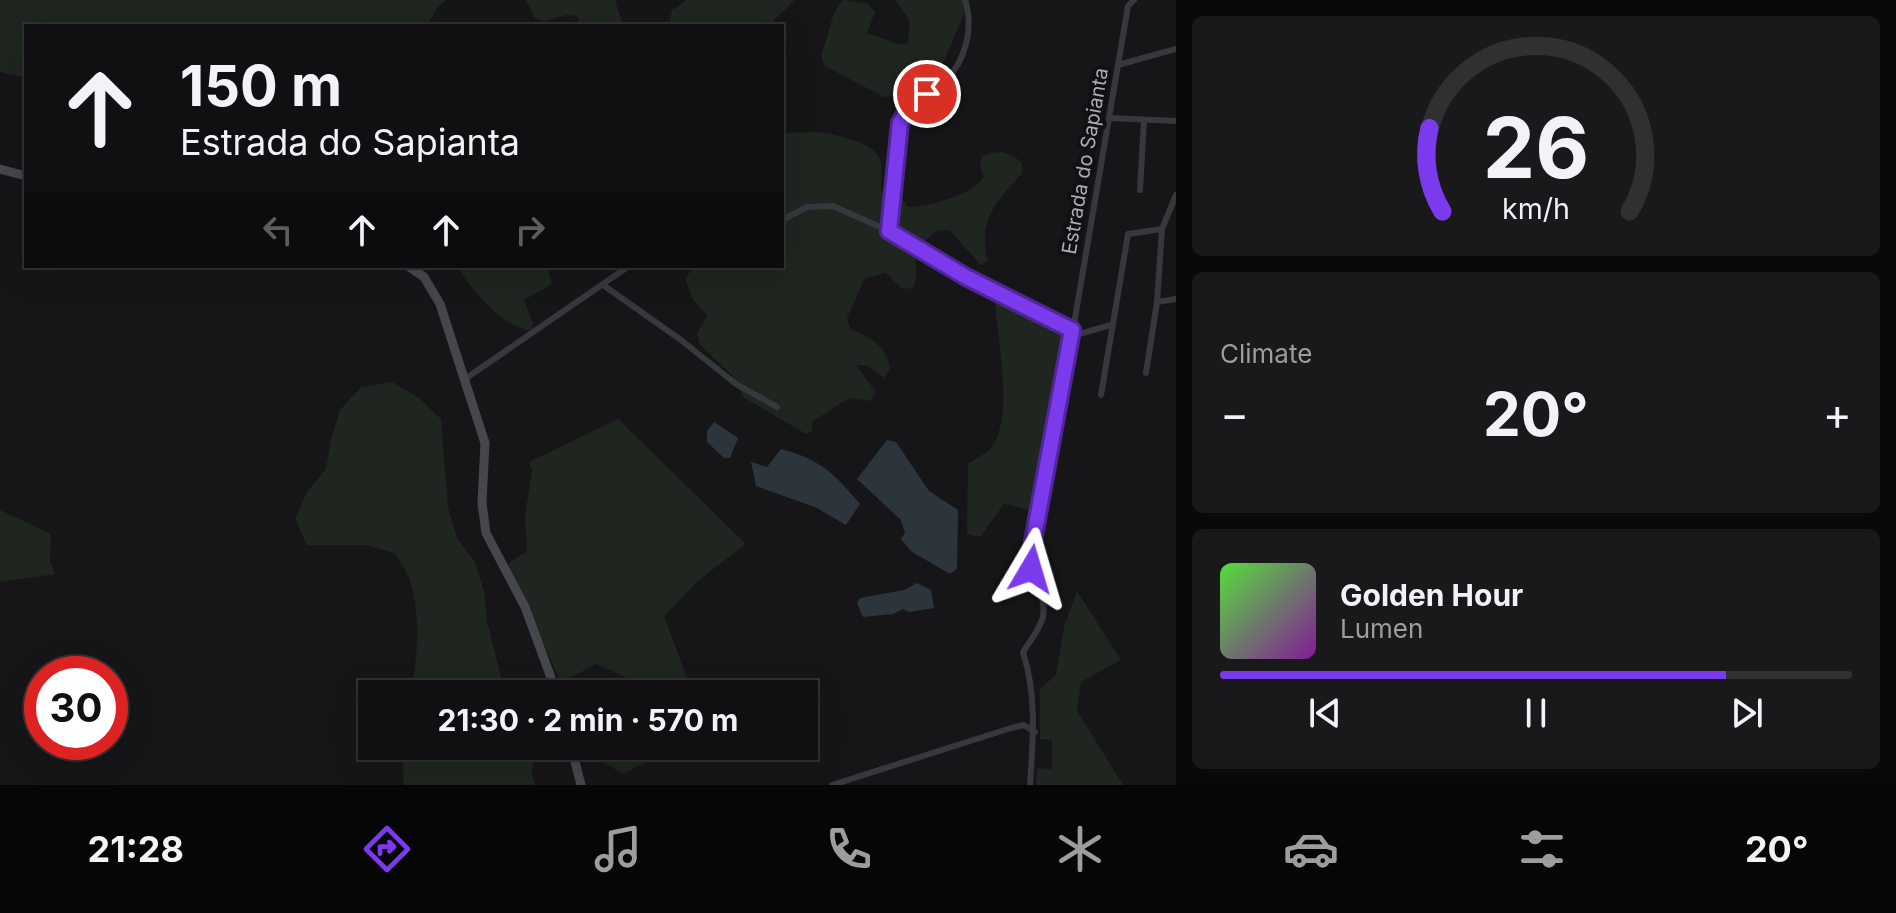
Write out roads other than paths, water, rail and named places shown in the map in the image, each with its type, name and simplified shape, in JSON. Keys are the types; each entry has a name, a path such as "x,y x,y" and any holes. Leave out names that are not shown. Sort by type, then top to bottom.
{"main road":[{"path":"0,169 24,175"},
{"path":"411,268 424,277 435,291 485,443 482,503 486,533 525,607 552,680"},
{"path":"575,760 581,785"}],"street":[{"path":"889,231 900,123 909,108 945,81 960,60 969,26 965,0"},
{"name":"Estrada do Sapianta","path":"1030,785 1035,732 1031,685 1023,652 1042,618 1043,608 1031,572 1031,552 1128,6 1134,0"},
{"path":"1118,65 1176,49"},
{"path":"1109,118 1176,121"},
{"path":"1140,190 1144,120"},
{"path":"1146,373 1157,302 1162,229 1176,195"},
{"path":"784,219 807,207 826,205 889,231 966,277 1072,333 1111,325"},
{"path":"1101,395 1128,234 1162,229"},
{"path":"465,379 626,268"},
{"path":"603,285 681,340 736,384 777,407"},
{"path":"1157,302 1176,299"},
{"path":"832,785 1011,728 1024,725 1035,732"}]}
